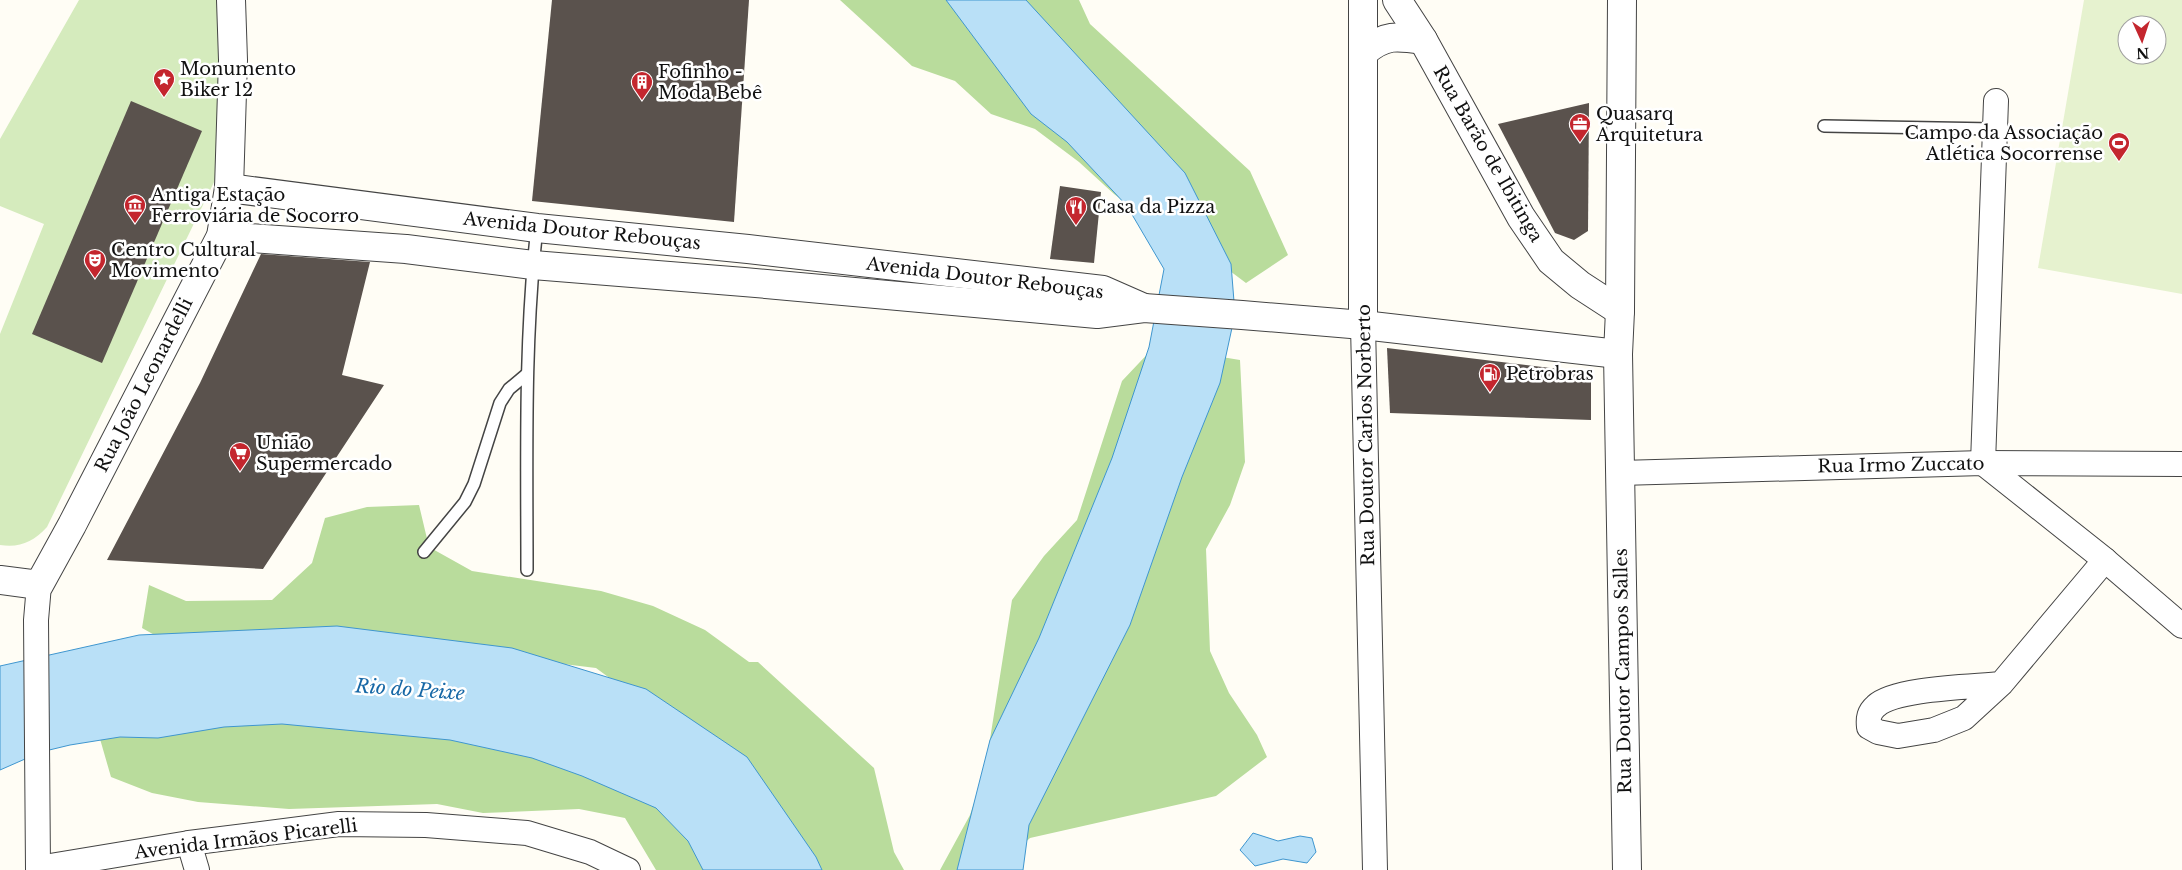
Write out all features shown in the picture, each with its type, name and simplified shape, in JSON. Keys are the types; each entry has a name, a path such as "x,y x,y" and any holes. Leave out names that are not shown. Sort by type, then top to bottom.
{"street":[{"name":"Rua João Leonardelli","path":"39,585 72,525 221,236 229,188 233,60 231,0"},
{"name":"Rua Doutor Carlos Norberto","path":"1363,0 1364,325 1375,870"},
{"name":"Rua Barão de Ibitinga","path":"1397,0 1423,40 1521,217 1551,261 1580,285 1620,311"},
{"path":"1150,308 1364,325 1618,354 1620,311 1622,0"},
{"path":"1364,52 1375,43 1388,37 1423,40"},
{"path":"1996,101 1983,463 2105,560 2182,626"},
{"name":"Avenida Doutor Rebouças","path":"229,188 537,228 748,249 1103,290 1150,308"},
{"path":"406,249 408,211"},
{"name":"Avenida Doutor Rebouças","path":"221,236 406,249 533,265 1097,314 1150,308"},
{"path":"744,282 748,249"},
{"path":"945,301 948,272"},
{"name":"Rua Doutor Campos Salles","path":"1618,354 1627,870"},
{"name":"Rua Irmo Zuccato","path":"1620,473 1983,463 2182,464"},
{"path":"2001,684 1929,690 1888,698 1875,706 1868,716 1869,727 1878,732 1898,736 1934,730 1964,718 2001,684 2105,560"},
{"path":"0,580 39,585 36,620 38,869"},
{"name":"Avenida Irmãos Picarelli","path":"38,869 189,843 339,824 426,825 527,833 590,852 628,870"},
{"path":"189,843 197,870"}],"lane":[{"path":"1824,126 1994,129"},
{"path":"527,570 527,374 537,228"},
{"path":"424,552 465,502 474,484 500,403 509,389 527,374"}],"green space":[{"name":"Centro Cultural Movimento","path":"79,0 220,0 231,147 47,527 37,537 26,543 7,546 0,545 0,334 44,224 0,206 0,139"},
{"path":"840,0 1079,0 1090,24 1250,171 1288,255 1246,283 1202,250 1158,227 1114,194 1079,162 1035,129 991,114 955,81 912,66"},
{"name":"Campo da Associação Atlética Socorrense","path":"2084,0 2182,0 2182,294 2038,268"},
{"path":"1155,346 1240,360 1245,462 1230,505 1206,549 1210,651 1229,693 1257,735 1267,757 1216,796 1030,838 994,870 940,870 970,815 985,771 1012,600 1044,556 1077,520 1122,381"},
{"path":"419,505 429,547 472,571 601,591 653,606 705,630 749,662 758,662 874,768 894,852 904,870 656,870 625,818 579,809 483,813 437,804 289,809 198,802 152,793 111,777 98,732 176,695 684,733 596,668 390,643 185,652 142,628 149,585 186,601 272,600 312,563 325,518 367,507"}],"water":[{"path":"946,0 1026,0 1185,173 1231,264 1235,314 1220,383 1182,477 1130,625 1029,825 1023,870 957,870 990,740 1039,638 1112,458 1149,347 1164,269 1127,206 1067,142 1031,114"},
{"name":"Rio do Peixe","path":"337,626 512,648 646,689 747,757 816,857 822,870 703,870 688,841 656,808 582,776 532,758 450,740 282,724 224,727 158,738 120,737 70,745 41,752 0,770 0,666 139,635"},
{"path":"1253,833 1278,841 1300,836 1312,838 1316,852 1307,863 1283,859 1255,866 1240,850"}],"building":[{"name":"Fofinho - Moda Bebê","path":"552,0 749,0 734,222 532,201"},
{"path":"131,101 202,131 102,363 32,334"},
{"path":"1589,103 1588,231 1574,240 1555,233 1498,124"},
{"name":"Casa da Pizza","path":"1060,186 1101,192 1094,263 1050,259"},
{"name":"União Supermercado","path":"261,254 370,262 342,375 384,385 263,569 107,560 200,383"},
{"name":"Petrobras","path":"1387,348 1591,373 1591,420 1390,413"}],"place":[{"name":"Monumento Biker 12","path":"164,98"},
{"name":"Fofinho - Moda Bebê","path":"642,101"},
{"name":"Quasarq Arquitetura","path":"1580,143"},
{"name":"Campo da Associação Atlética Socorrense","path":"2119,162"},
{"name":"Antiga Estação Ferroviária de Socorro","path":"135,224"},
{"name":"Casa da Pizza","path":"1076,226"},
{"name":"Centro Cultural Movimento","path":"95,279"},
{"name":"Petrobras","path":"1490,393"},
{"name":"União Supermercado","path":"240,472"}]}
